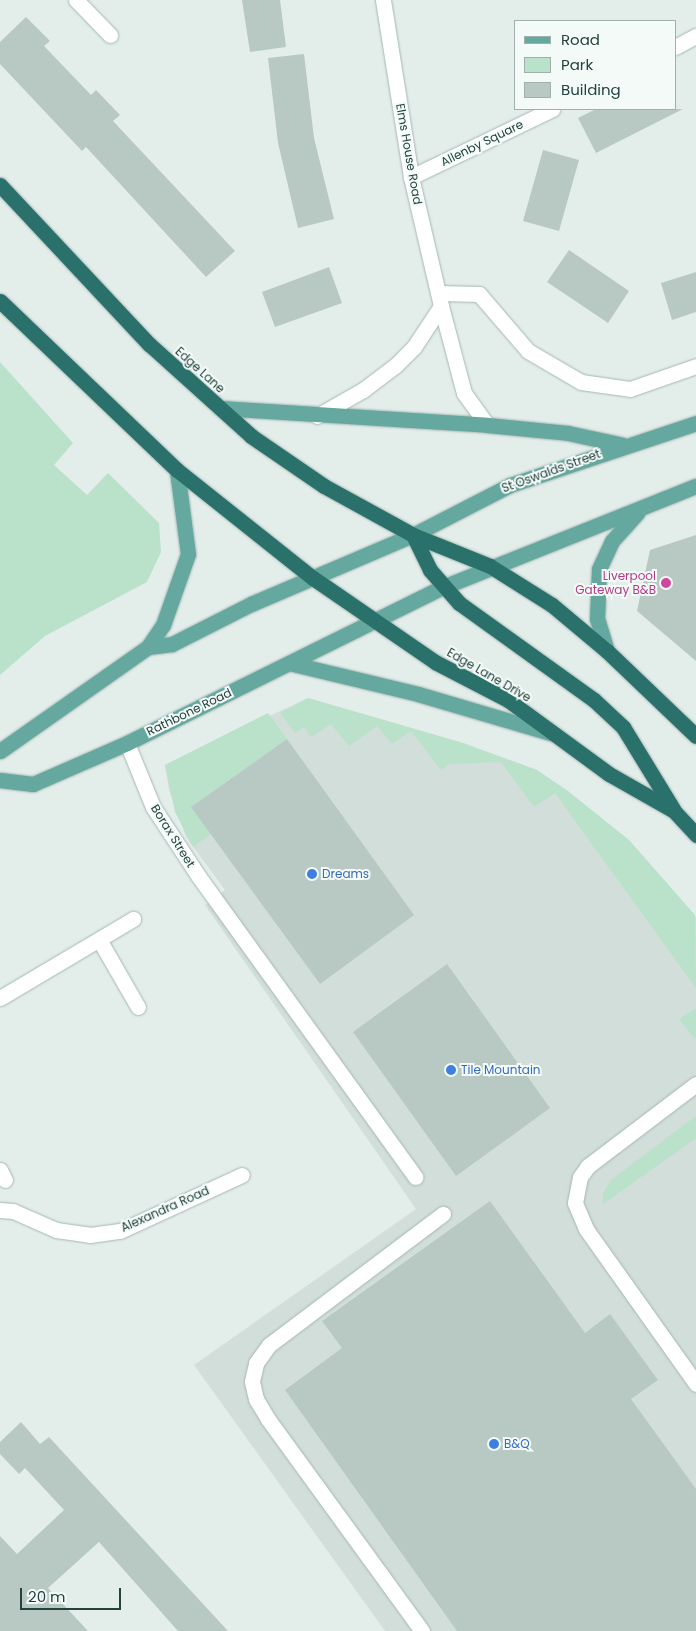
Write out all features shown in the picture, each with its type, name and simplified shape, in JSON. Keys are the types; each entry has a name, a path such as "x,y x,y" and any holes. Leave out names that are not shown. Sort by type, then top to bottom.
{"highway":[{"name":"Edge Lane","path":"0,185 149,344 250,436 324,486 413,535"},
{"path":"0,301 177,470 313,578"},
{"path":"413,535 490,566 552,605 607,651 696,736"},
{"path":"413,535 419,554 443,587 476,618 594,700 623,727 674,811"},
{"name":"Edge Lane Drive","path":"313,578 372,621 435,662 508,700 609,774 674,811 696,835"}],"main road":[{"path":"220,408 317,416 487,425 568,434 624,445"},
{"name":"St Oswalds Street","path":"313,578 413,535 510,485 624,445 696,423"},
{"path":"0,751 148,647 163,625 188,554 177,470"},
{"path":"490,566 696,486"},
{"path":"607,651 597,618 599,569 612,541 646,506"},
{"name":"Rathbone Road","path":"0,780 33,784 127,743 372,621 490,566"},
{"path":"148,647 172,644 313,578"},
{"path":"289,663 418,694 556,735"}],"street":[{"path":"76,0 110,35"},
{"name":"Elms House Road","path":"383,0 411,178 440,300 464,393 487,425"},
{"path":"676,46 696,36"},
{"name":"Allenby Square","path":"411,178 550,110"},
{"path":"317,416 363,390 396,365 414,346 440,300 479,294 528,350 581,382 630,389 696,366"},
{"name":"Borax Street","path":"127,743 153,807 214,899 415,1177"},
{"path":"0,998 100,941 133,919"},
{"path":"100,941 138,1007"},
{"path":"696,1084 600,1154 580,1177 576,1197 578,1217 696,1384"},
{"name":"Alexandra Road","path":"0,1210 13,1211 56,1230 100,1234 120,1231 242,1175"},
{"path":"422,1631 268,1419 256,1399 252,1381 256,1363 269,1345 443,1214"}],"shaded area":[{"path":"308,698 463,743 537,770 629,840 696,917 696,1631 385,1631 194,1365 416,1209 205,905 225,890 186,837 169,790 165,765"}],"green space":[{"path":"0,362 73,443 54,465 87,495 108,473 159,523 161,552 147,582 45,636 0,675"},
{"path":"308,698 463,743 537,770 568,791 629,840 695,915 696,988 555,793 534,807 501,762 449,764 441,770 411,731 392,744 377,726 349,746 331,724 311,737 304,727 295,733 280,713"},
{"path":"268,713 287,739 192,806 211,834 193,847 175,812 165,765"},
{"path":"696,1008 696,1037 694,1038 679,1019"},
{"path":"696,1116 696,1138 603,1204 603,1193 611,1180"}],"building":[{"path":"242,0 280,0 286,47 250,52"},
{"path":"26,17 50,41 44,46 91,95 96,90 120,115 113,121 235,251 206,277 86,147 82,151 0,64 0,42"},
{"path":"304,54 314,138 334,219 298,228 278,143 268,58"},
{"path":"683,109 596,153 578,118 594,110"},
{"path":"543,150 579,160 559,231 523,221"},
{"path":"569,250 629,291 608,323 547,282"},
{"path":"329,267 342,303 275,327 262,292"},
{"path":"696,272 696,312 672,320 661,283"},
{"path":"696,535 696,661 637,611 650,550"},
{"name":"Dreams","path":"287,739 414,915 320,984 191,807"},
{"name":"Tile Mountain","path":"447,964 550,1108 456,1176 353,1032"},
{"name":"B&Q","path":"490,1201 585,1333 610,1314 658,1380 631,1399 696,1489 696,1631 457,1631 285,1390 342,1348 322,1321"},
{"path":"21,1422 40,1444 49,1437 228,1631 178,1631 99,1542 48,1588 88,1631 0,1631 0,1536 17,1554 64,1510 25,1468 19,1474 0,1454 0,1442"}],"place":[{"name":"Liverpool Gateway B&B","path":"666,583"},
{"name":"Dreams","path":"312,874"},
{"name":"Tile Mountain","path":"451,1070"},
{"name":"B&Q","path":"494,1444"}]}
